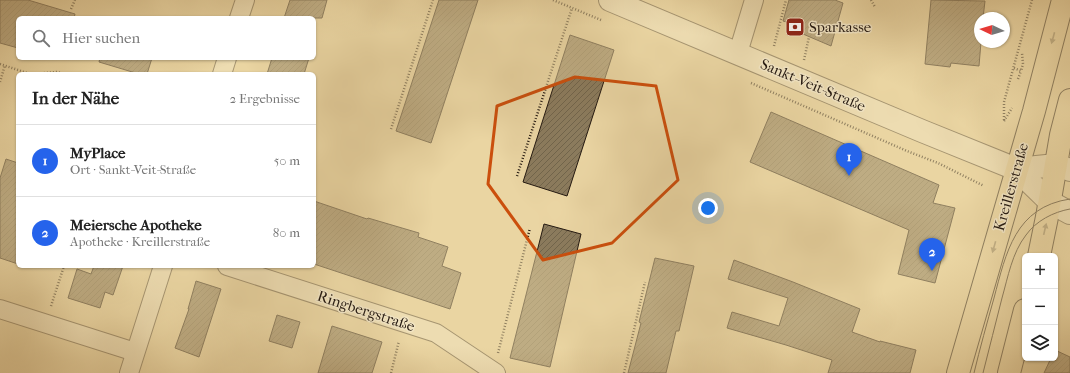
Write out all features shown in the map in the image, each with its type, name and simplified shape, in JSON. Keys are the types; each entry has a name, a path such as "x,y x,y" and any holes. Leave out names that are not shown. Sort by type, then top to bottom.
{"main road":[{"name":"Kreillerstraße","path":"958,373 1034,111 1064,0"},
{"path":"1040,253 1050,202 1063,167 1061,135 1070,100"},
{"path":"1008,373 1022,321"}],"street":[{"path":"240,16 245,0"},
{"name":"Sankt-Veit-Straße","path":"610,0 1016,169 1050,202 1070,213"},
{"path":"738,53 754,0"},
{"path":"223,72 226,60"},
{"name":"Sankt-Veit-Straße","path":"1016,169 1063,167"},
{"path":"129,373 162,268"},
{"name":"Ringbergstraße","path":"233,268 436,333 496,373"},
{"path":"0,309 135,352"}],"path":[{"path":"71,9 75,0"},
{"path":"391,129 433,0"},
{"path":"553,0 601,20"},
{"path":"774,47 786,0"},
{"path":"871,0 875,7"},
{"path":"1004,121 1004,102 1032,0"},
{"path":"517,176 572,8"},
{"path":"804,60 810,37"},
{"path":"1018,79 1021,71 1022,53"},
{"path":"0,64 25,72"},
{"path":"0,82 5,65"},
{"path":"1014,68 1021,71"},
{"path":"745,81 938,163 984,186"},
{"path":"498,354 530,228"},
{"path":"45,324 63,268"},
{"path":"624,373 645,282"},
{"path":"392,373 399,338"}],"highlighted area":[{"path":"575,77 656,86 678,180 612,243 543,260 488,184 497,106"}],"building":[{"path":"0,0 28,0 75,14 74,16 16,16 16,47 0,43"},
{"path":"290,0 327,0 322,18 316,18 316,16 285,16"},
{"path":"439,0 478,0 431,143 396,131"},
{"path":"789,0 835,0 843,3 831,46 789,28 790,23 783,21"},
{"path":"931,0 985,1 984,12 974,12 974,48 980,48 979,66 951,63 950,67 925,64"},
{"path":"570,35 614,50 567,196 523,182"},
{"path":"100,60 151,60 148,72 132,72 99,62"},
{"path":"271,60 308,60 305,72 268,72"},
{"path":"771,112 939,185 933,203 955,208 935,283 898,274 909,230 750,162"},
{"path":"6,159 16,162 16,263 0,258 0,178"},
{"path":"316,202 367,219 368,218 419,233 418,237 448,247 442,266 461,273 450,309 316,265"},
{"path":"544,224 581,234 550,367 510,358"},
{"path":"655,258 694,266 679,331 676,331 666,373 628,373 641,323 639,322"},
{"path":"734,260 860,309 852,332 880,342 916,350 910,373 828,373 832,360 727,328 732,312 779,326 788,298 728,279"},
{"path":"93,268 122,268 113,295 105,292 100,308 68,298 77,269 91,274"},
{"path":"196,281 221,289 199,357 175,348 189,309"},
{"path":"277,315 300,322 292,348 269,341"},
{"path":"332,326 382,342 372,373 318,373"},
{"path":"1058,351 1070,357 1070,373 1044,373 1050,361 1058,361"}],"tram line":[{"path":"974,373 1003,265 1016,235 1025,222 1037,212 1051,204 1070,199"},
{"path":"983,373 1017,249 1030,230 1040,221 1057,212 1070,209"}],"place":[{"name":"Sparkasse","path":"795,27"},
{"name":"MyPlace","path":"849,176"},
{"name":"Meiersche Apotheke","path":"932,271"}]}
